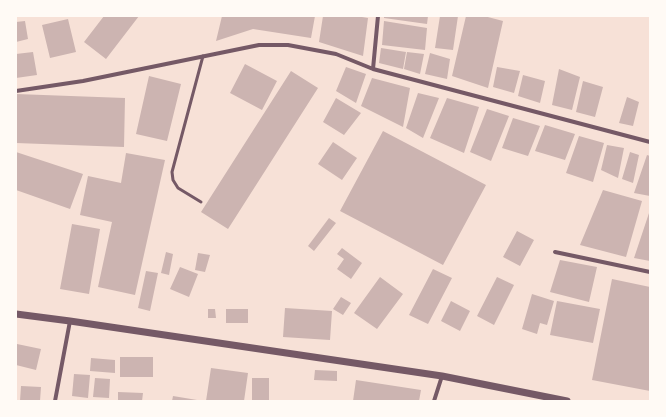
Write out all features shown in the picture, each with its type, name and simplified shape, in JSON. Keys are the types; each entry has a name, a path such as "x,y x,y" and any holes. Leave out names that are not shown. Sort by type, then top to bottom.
{"street":[{"path":"373,69 378,16"},
{"path":"16,91 83,81 260,45 288,45 336,54 373,69 650,142"},
{"path":"555,252 650,272"},
{"path":"16,314 442,376 567,401"},
{"path":"55,401 70,321"},
{"path":"434,401 442,376"}],"lane":[{"path":"201,202 178,188 173,180 172,172 203,56"}],"building":[{"path":"104,16 139,16 106,59 84,42"},
{"path":"222,16 315,16 311,38 253,29 216,41"},
{"path":"323,16 356,16 368,18 363,56 319,42"},
{"path":"384,16 428,16 427,24 384,18"},
{"path":"440,16 458,16 453,50 435,48"},
{"path":"466,16 484,16 503,21 488,88 452,76"},
{"path":"68,19 76,52 50,58 42,25"},
{"path":"25,21 28,39 16,42 16,22"},
{"path":"384,21 427,28 425,50 382,45"},
{"path":"381,48 406,52 403,69 379,63"},
{"path":"33,52 37,75 16,78 16,54"},
{"path":"407,52 424,54 420,74 404,69"},
{"path":"430,53 450,59 447,79 425,74"},
{"path":"245,64 277,81 262,110 230,93"},
{"path":"346,67 366,74 356,103 336,91"},
{"path":"497,67 520,71 514,93 493,87"},
{"path":"559,69 580,77 572,110 552,105"},
{"path":"291,71 318,88 228,229 201,212"},
{"path":"523,75 545,81 540,103 518,96"},
{"path":"149,76 181,84 167,141 136,134"},
{"path":"372,78 410,88 403,127 361,106"},
{"path":"583,81 603,87 595,117 576,112"},
{"path":"418,93 439,98 423,138 406,128"},
{"path":"16,94 125,98 124,147 16,143"},
{"path":"627,97 639,102 633,126 619,123"},
{"path":"336,98 361,113 344,135 323,122"},
{"path":"447,98 479,107 464,153 430,138"},
{"path":"487,109 509,116 491,161 470,152"},
{"path":"513,118 540,126 528,156 502,148"},
{"path":"545,125 575,134 565,160 535,151"},
{"path":"383,131 486,185 443,265 340,211"},
{"path":"579,136 604,143 593,182 566,173"},
{"path":"333,142 357,158 342,180 318,164"},
{"path":"607,145 624,148 618,178 601,170"},
{"path":"16,152 83,174 70,209 16,190"},
{"path":"630,152 639,155 633,183 622,179"},
{"path":"126,153 165,160 135,295 98,287 112,222 80,215 88,176 121,183"},
{"path":"647,155 650,156 650,196 634,193"},
{"path":"603,190 642,201 626,257 580,245"},
{"path":"650,210 650,261 634,258"},
{"path":"329,218 336,223 314,251 308,246"},
{"path":"72,224 100,229 89,294 60,289"},
{"path":"517,231 534,240 520,266 503,257"},
{"path":"342,248 362,263 351,279 337,269 344,259 337,254"},
{"path":"166,252 173,254 169,275 161,273"},
{"path":"198,253 210,255 205,272 195,270"},
{"path":"560,260 597,267 589,302 550,292"},
{"path":"180,267 198,274 189,297 170,289"},
{"path":"433,269 452,278 428,324 409,315"},
{"path":"146,271 158,273 150,311 138,308"},
{"path":"380,277 403,294 377,329 354,313"},
{"path":"497,277 514,285 494,325 477,316"},
{"path":"612,279 650,287 650,391 592,380"},
{"path":"532,294 554,301 547,325 540,323 537,334 522,329"},
{"path":"341,297 351,303 343,315 333,309"},
{"path":"451,301 470,311 460,331 441,321"},
{"path":"557,301 600,309 593,343 550,335"},
{"path":"285,308 332,311 330,340 283,337"},
{"path":"208,309 215,309 216,318 208,318"},
{"path":"226,309 248,309 248,323 226,323"},
{"path":"17,344 41,349 36,370 16,365"},
{"path":"120,357 153,357 153,377 120,377"},
{"path":"91,358 115,360 115,373 90,371"},
{"path":"211,368 248,373 244,401 206,401"},
{"path":"315,370 337,371 337,381 314,380"},
{"path":"74,374 90,375 88,398 72,396"},
{"path":"95,378 110,379 109,398 93,397"},
{"path":"252,378 269,378 269,401 252,401"},
{"path":"356,380 421,390 419,401 353,401"},
{"path":"21,386 41,387 40,401 20,401"},
{"path":"118,392 143,393 142,401 118,401"},
{"path":"173,396 197,400 197,401 172,401"}]}
